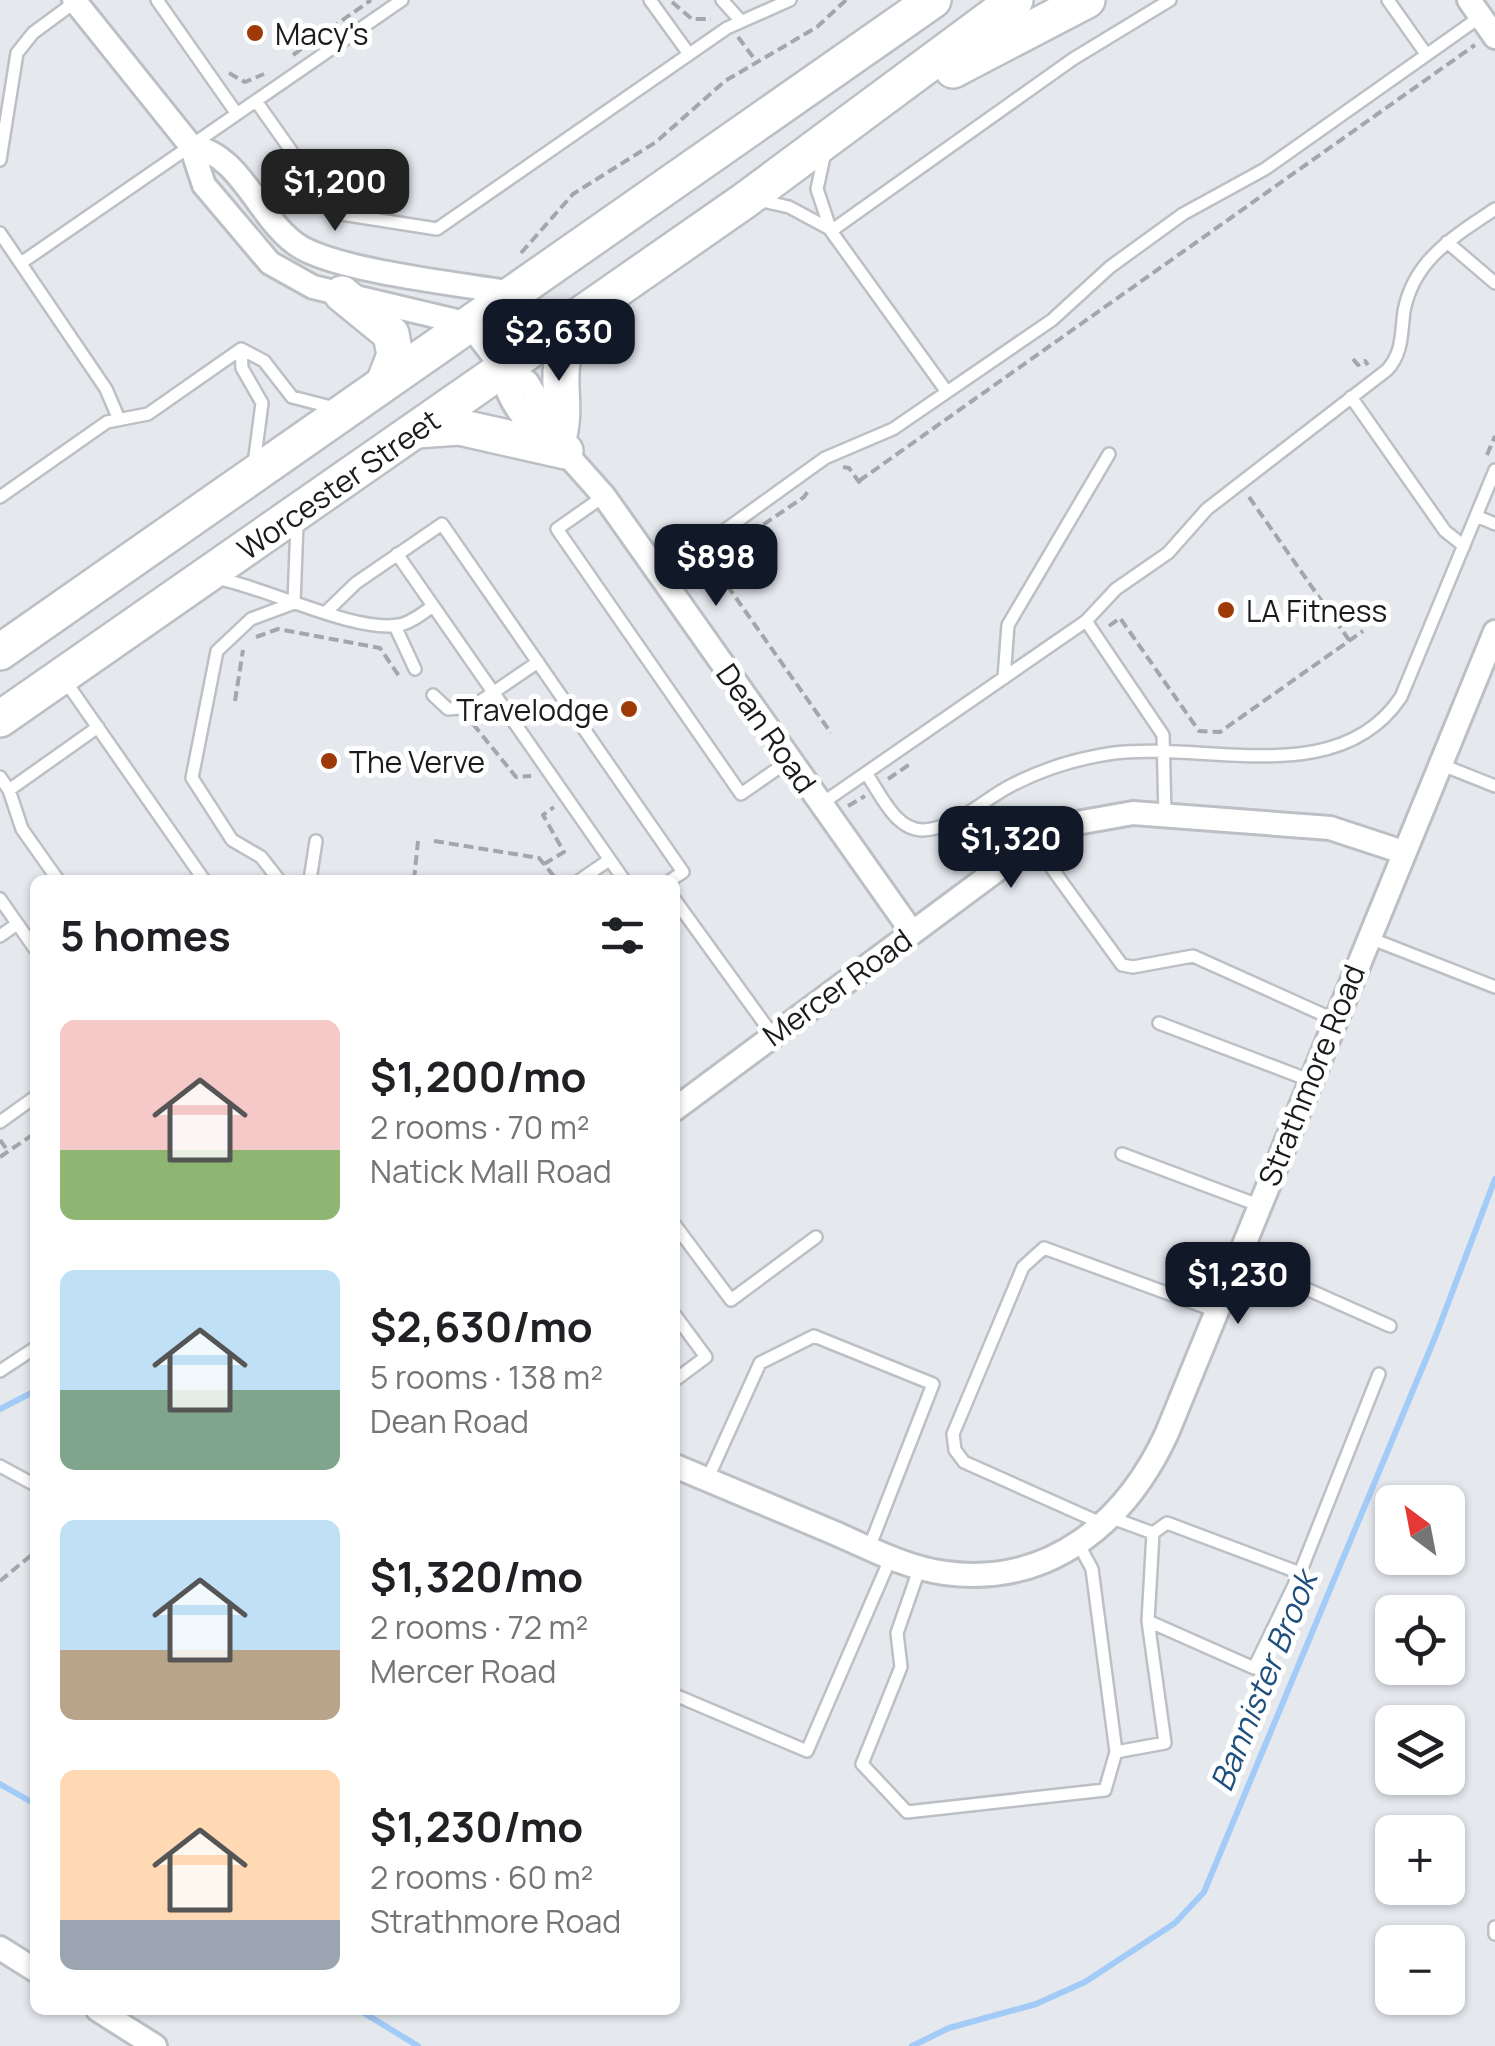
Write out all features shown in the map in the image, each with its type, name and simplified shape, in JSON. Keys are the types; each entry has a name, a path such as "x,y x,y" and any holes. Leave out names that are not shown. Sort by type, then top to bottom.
{"highway":[{"name":"Worcester Street","path":"0,652 469,324 514,278 930,0"},
{"name":"Worcester Street","path":"0,719 744,200 1015,0"},
{"path":"1046,21 1080,0"},
{"path":"830,139 1087,0"},
{"path":"342,294 380,320 391,334 395,355 384,383"},
{"path":"411,432 459,427 556,442 561,360 573,332 596,304"}],"street":[{"path":"75,1 190,146 204,185 270,263 303,284 469,324"},
{"path":"1475,8 1485,41"},
{"path":"190,146 223,160 286,236 316,255 514,278"},
{"name":"Dean Road","path":"469,324 503,368 518,374 532,390 551,422 556,442 604,496 912,932"},
{"name":"Strathmore Road","path":"680,1469 880,1552 944,1573 996,1572 1049,1558 1108,1521 1154,1462 1495,632"},
{"name":"Mercer Road","path":"680,1104 1034,843 1071,824 1100,816 1165,814 1330,828 1403,852"},
{"path":"0,1948 30,1967"},
{"path":"106,2015 155,2046"}],"lane":[{"path":"157,0 237,114"},
{"path":"21,264 402,0"},
{"path":"650,0 689,54"},
{"path":"722,0 740,20"},
{"path":"256,101 335,214 433,230 740,20 790,0"},
{"path":"831,231 1073,59 1170,0"},
{"path":"1388,0 1426,54"},
{"path":"0,160 17,53 34,33 75,1"},
{"path":"660,576 825,458 884,434 1052,320 1100,275 1169,224 1264,169 1426,54 1475,8"},
{"path":"830,139 817,190 831,231 947,392"},
{"path":"744,200 789,207 831,231"},
{"path":"821,804 1086,621 1116,590 1168,553 1201,515 1394,362 1413,283 1428,258 1495,209"},
{"path":"0,233 106,388 118,417"},
{"path":"1447,242 1495,283"},
{"path":"0,497 118,417 148,414 241,349"},
{"path":"241,349 264,361 292,397 345,410"},
{"path":"241,349 242,368 263,409 252,475"},
{"path":"1352,397 1445,531 1464,546"},
{"path":"1004,678 1008,625 1108,454"},
{"path":"866,773 902,823 926,830 946,824 1016,783 1050,769 1107,754 1313,753 1363,735 1401,697 1495,470"},
{"path":"604,496 556,529 742,794 790,760"},
{"path":"294,603 293,537 304,507"},
{"path":"1476,516 1495,524"},
{"path":"325,613 346,590 442,524 683,872 679,875"},
{"path":"397,554 620,875"},
{"path":"204,577 244,584 325,613 394,626 433,606"},
{"path":"275,875 261,857 232,840 195,788 192,772 218,652 251,619 294,603"},
{"path":"1086,621 1161,730 1165,814"},
{"path":"394,626 415,670"},
{"path":"433,695 442,705 460,710 538,662"},
{"path":"62,676 201,875"},
{"path":"10,790 98,727"},
{"path":"1442,764 1495,786"},
{"path":"0,777 10,790 22,829 54,875"},
{"path":"311,875 316,840"},
{"path":"1034,843 1122,965 1132,967 1193,956 1333,1020"},
{"path":"587,875 609,860"},
{"path":"0,899 30,942"},
{"path":"680,907 772,1034"},
{"path":"0,936 18,924"},
{"path":"1367,936 1495,986"},
{"path":"1159,1022 1309,1080"},
{"path":"0,1122 30,1101"},
{"path":"1122,1154 1258,1205"},
{"path":"680,1232 731,1300 816,1237"},
{"path":"1153,1534 1108,1521 964,1462 955,1450 953,1434 1023,1268 1044,1248 1216,1311"},
{"path":"1237,1258 1390,1326"},
{"path":"680,1322 706,1357 680,1376"},
{"path":"680,1697 808,1752 880,1552 933,1384 814,1336 760,1364 708,1480"},
{"path":"0,1371 30,1351"},
{"path":"1148,1621 1254,1668 1300,1573 1379,1374"},
{"path":"0,1466 30,1482"},
{"path":"1116,1752 1165,1743 1148,1621 1153,1534 1167,1523 1300,1573"},
{"path":"920,1567 897,1634 901,1667 862,1764 907,1812 1105,1790 1116,1752 1092,1569 1078,1543"}],"path":[{"path":"280,64 370,0"},
{"path":"671,0 692,18 715,18"},
{"path":"514,278 572,194 656,142 715,88 817,27 846,0"},
{"path":"738,35 756,61"},
{"path":"828,475 849,468 860,484 1485,41"},
{"path":"220,60 230,75 245,82 268,72"},
{"path":"742,534 755,532 804,497 814,482"},
{"path":"1249,497 1349,640"},
{"path":"720,550 708,558 831,733"},
{"path":"1105,628 1120,618 1199,731 1220,732 1363,630"},
{"path":"236,701 243,648 258,635 278,629 380,648 401,679"},
{"path":"458,725 476,724 516,777 535,777"},
{"path":"884,782 910,764"},
{"path":"544,864 564,852 543,815 554,807 545,792"},
{"path":"848,806 866,794"},
{"path":"414,875 418,840"},
{"path":"434,841 525,855 544,864 553,875"},
{"path":"0,1157 30,1136"},
{"path":"0,1140 8,1151"},
{"path":"0,1581 30,1556"}],"waterway":[{"name":"Bannister Brook","path":"912,2046 949,2028 1036,2004 1085,1982 1175,1923 1204,1892 1436,1335 1495,1179"},
{"path":"0,1409 30,1394"},
{"name":"Bannister Brook","path":"0,1784 30,1801"},
{"name":"Bannister Brook","path":"367,2015 418,2046"}],"place":[{"name":"Macy's","path":"255,33"},
{"name":"LA Fitness","path":"1226,610"},
{"name":"Travelodge","path":"629,709"},
{"name":"The Verve","path":"329,761"}]}
